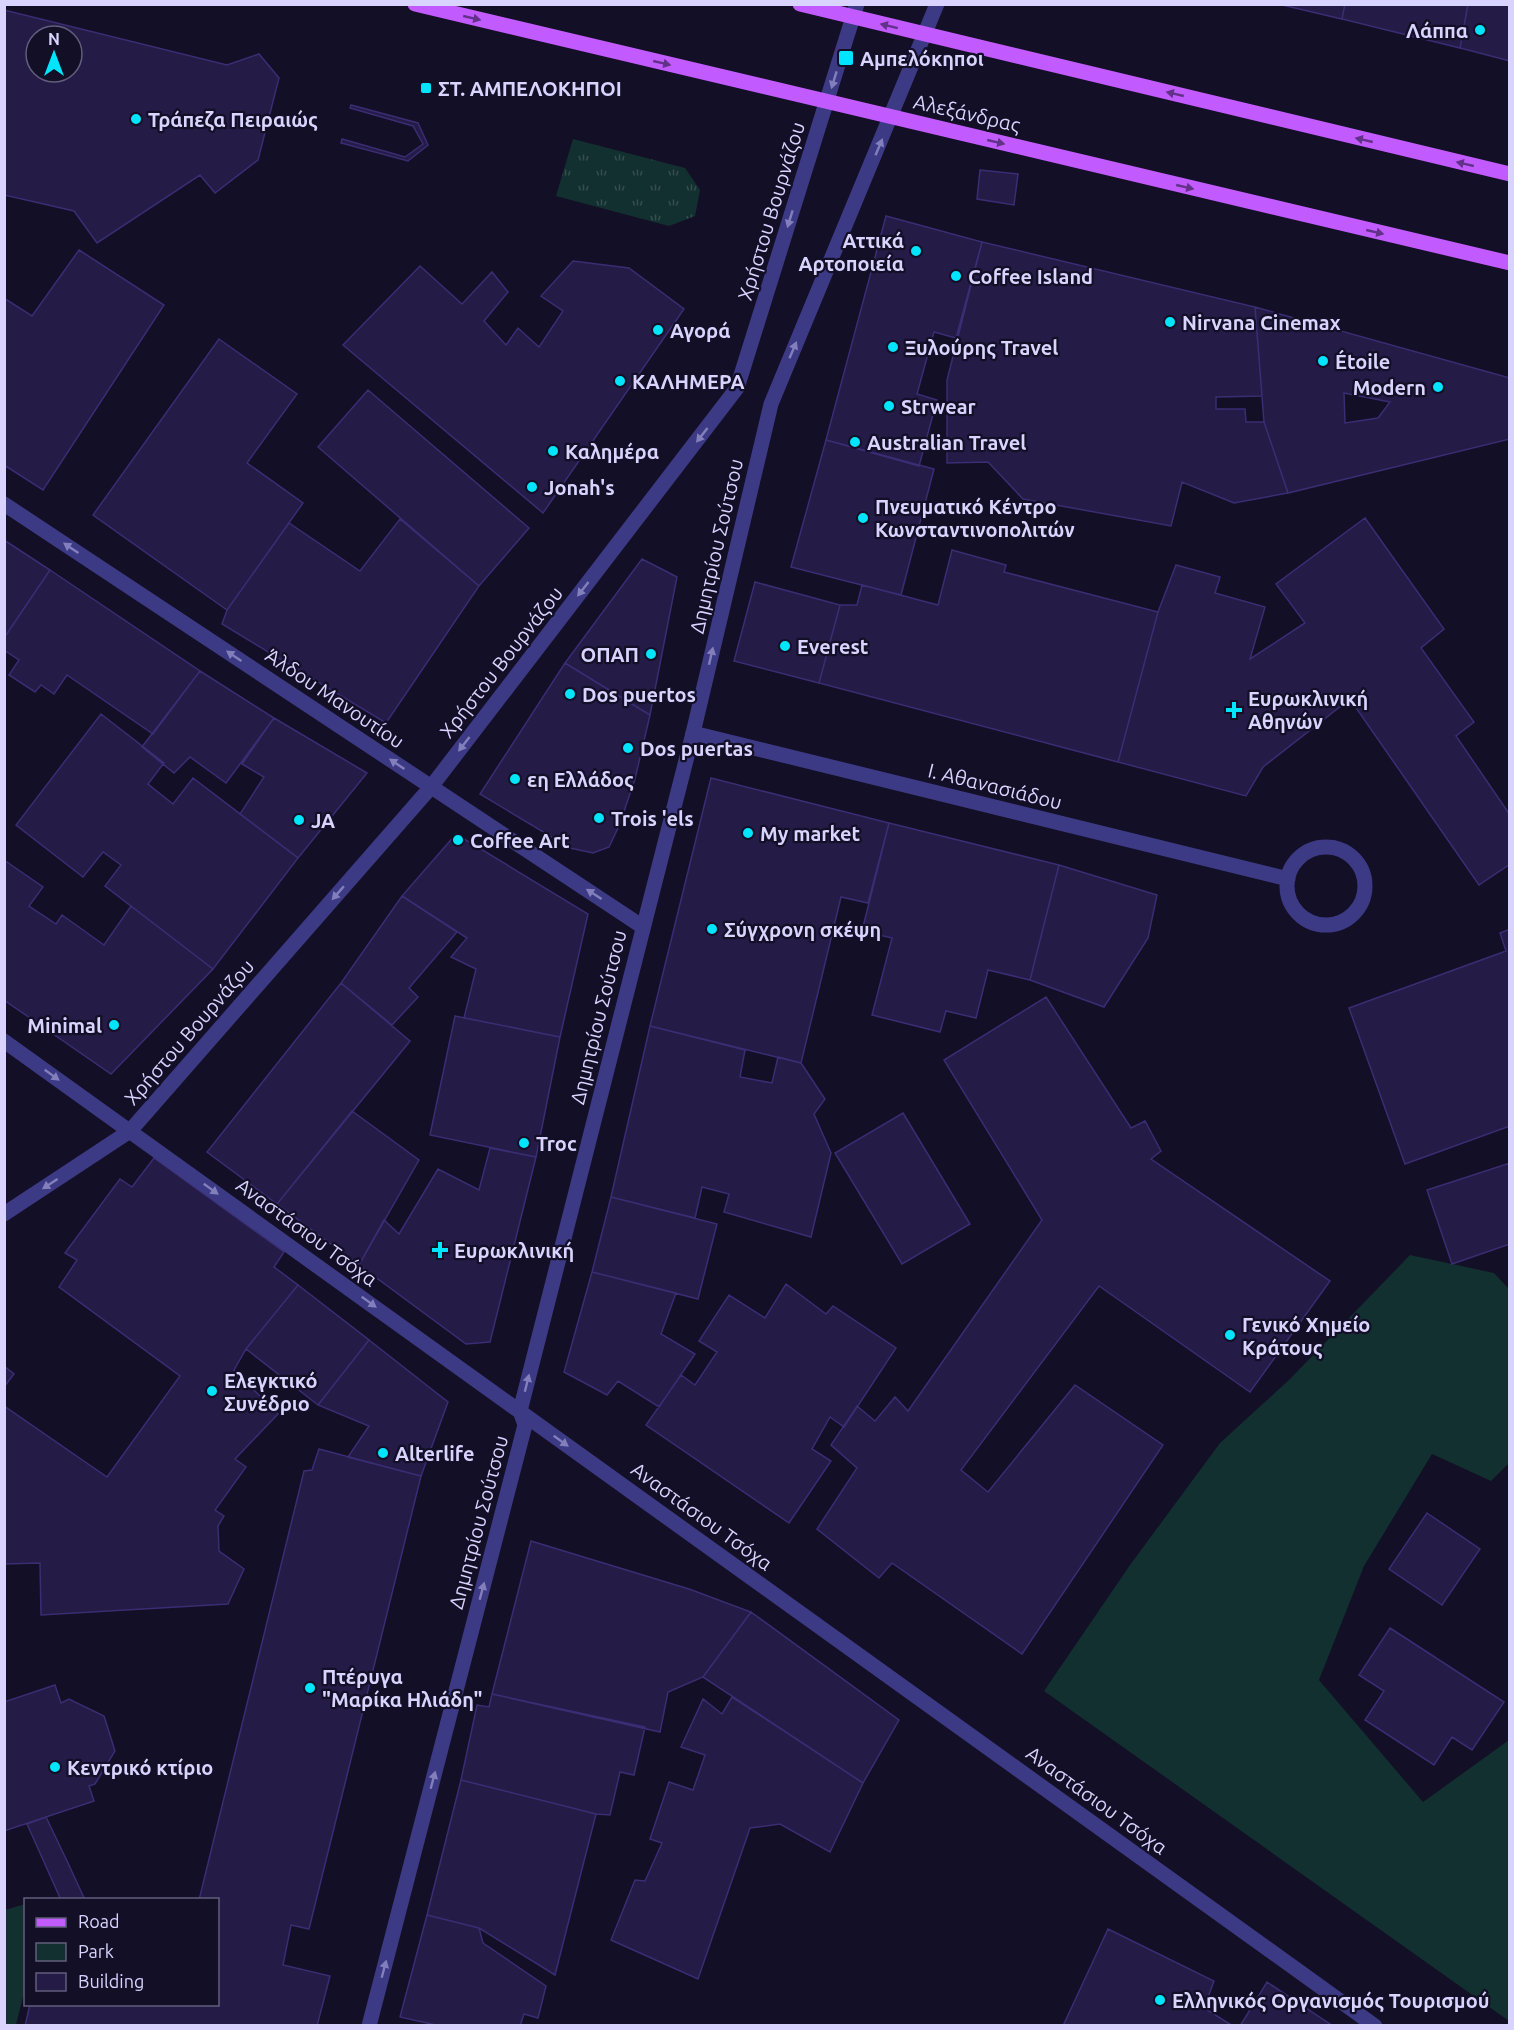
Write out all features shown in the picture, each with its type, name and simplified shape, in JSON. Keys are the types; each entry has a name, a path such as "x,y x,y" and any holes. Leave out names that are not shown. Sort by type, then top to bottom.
{"main road":[{"name":"Αλεξάνδρας","path":"415,4 1509,263"},
{"path":"800,4 855,11 925,35 1509,174"}],"street":[{"name":"Δημητρίου Σούτσου","path":"369,2025 525,1425 520,1411 693,733 771,404 936,4"},
{"name":"Χρήστου Βουρνάζου","path":"4,1214 130,1131 431,787 737,388 855,11"},
{"name":"Άλδου Μανουτίου","path":"4,504 643,927"},
{"name":"Ι. Αθανασιάδου","path":"693,733 1288,879"},
{"path":"1332,846 1344,850 1358,862 1365,878 1366,890 1360,906 1348,919 1338,924 1315,924 1305,919 1293,906 1287,890 1288,879 1291,867 1303,854 1314,848 1332,846"},
{"name":"Αναστάσιου Τσόχα","path":"4,1041 1375,2025"}],"green space":[{"path":"573,139 685,168 700,190 695,216 669,226 556,196"},
{"path":"1410,1255 1494,1273 1509,1289 1509,1463 1491,1481 1432,1454 1364,1566 1319,1680 1423,1802 1509,1740 1509,2021 1044,1691 1130,1565 1220,1443 1289,1380"},
{"path":"24,1904 24,1992 16,2025 5,2025 5,1910"}],"building":[{"path":"1278,4 1345,4 1342,19"},
{"path":"1345,4 1468,4 1460,48 1342,19"},
{"path":"1468,4 1510,4 1510,61 1460,48"},
{"name":"Τράπεζα Πειραιώς","path":"4,10 61,24 24,24 24,84 84,84 84,30 227,65 259,54 279,78 258,160 215,193 200,175 97,243 74,211 4,195"},
{"path":"351,105 418,123 428,145 408,161 341,143 342,139 405,157 423,144 413,126 350,108"},
{"path":"980,170 1018,174 1014,205 977,199"},
{"path":"886,216 982,242 956,338 934,332 917,394 937,400 919,466 826,440"},
{"path":"982,242 1255,307 1262,396 1216,397 1216,409 1245,409 1246,422 1264,422 1288,493 1234,503 1182,482 1171,526 1023,499 988,462 947,463 947,380"},
{"path":"79,250 164,305 43,490 4,465 4,298 32,316"},
{"path":"573,261 629,268 684,309 543,513 343,345 420,266 462,304 492,272 508,292 484,321 506,345 518,328 539,347 563,311 541,296"},
{"path":"1255,307 1510,378 1510,439 1288,493 1264,422","holes":["1344,393 1390,402 1378,418 1345,423"]},
{"path":"219,339 297,394 247,463 303,503 227,610 93,515"},
{"path":"368,390 529,528 479,586 318,447"},
{"name":"Πνευματικό Κέντρο Κωνσταντινοπολιτών","path":"826,440 934,469 901,595 791,567"},
{"name":"Ευρωκλινική Αθηνών","path":"1365,518 1444,629 1421,648 1474,722 1456,736 1510,815 1510,864 1479,885 1350,699 1263,767 1246,796 1118,762 1158,612 1176,565 1220,577 1215,593 1265,607 1250,659 1305,623 1276,584"},
{"path":"400,519 479,586 386,723 222,624 227,610 289,523 360,571"},
{"path":"4,540 50,570 4,638"},
{"path":"952,550 1006,565 1004,572 1158,612 1118,762 819,683 840,605 857,605 862,585 938,605"},
{"path":"642,559 677,577 650,715 565,663"},
{"path":"50,570 200,671 153,734 67,675 54,694 41,685 35,692 9,675 19,660 4,650 4,638"},
{"path":"755,582 840,605 819,683 734,661"},
{"path":"565,663 650,715 635,779 619,826 609,847 593,853 570,848 480,794"},
{"path":"200,671 274,718 226,783 190,757 174,773 142,747"},
{"path":"101,714 164,763 148,784 173,804 193,778 298,858 213,969 105,886 121,865 103,852 83,877 16,825"},
{"path":"274,718 367,773 298,858 240,814 264,777 242,764"},
{"path":"711,778 889,823 868,903 841,897 801,1063 650,1026"},
{"path":"889,823 1059,865 1030,980 988,970 976,1018 946,1011 940,1032 872,1015 892,938 862,931"},
{"path":"456,834 588,914 560,1037 464,1018 476,969 451,957 467,938 402,896"},
{"path":"4,860 43,887 29,906 56,924 62,915 104,945 131,906 213,969 111,1074 4,1000"},
{"path":"1059,865 1157,895 1148,938 1104,1007 1030,980"},
{"path":"402,896 457,932 409,988 418,997 392,1025 341,983"},
{"path":"1510,929 1510,1126 1405,1164 1349,1008 1506,951 1500,933"},
{"path":"341,983 410,1041 277,1204 207,1152"},
{"name":"Γενικό Χημείο Κράτους","path":"1046,997 1131,1128 1145,1121 1161,1151 1151,1159 1330,1281 1250,1392 1099,1286 961,1470 988,1492 1075,1385 1163,1445 1022,1654 892,1563 879,1578 817,1529 857,1468 831,1445 857,1406 875,1421 895,1397 908,1411 1042,1220 944,1060"},
{"path":"455,1016 560,1037 536,1157 430,1135"},
{"path":"650,1026 745,1050 740,1077 772,1083 778,1057 801,1063 825,1099 814,1114 831,1153 811,1237 724,1212 729,1194 702,1187 695,1218 611,1197"},
{"path":"352,1111 419,1160 359,1265 277,1204"},
{"path":"903,1113 970,1224 902,1264 835,1153"},
{"name":"Ευρωκλινική","path":"490,1148 536,1157 490,1342 466,1344 359,1265 384,1220 399,1234 438,1169 479,1190"},
{"name":"Ελεγκτικό Συνέδριο","path":"154,1158 284,1252 274,1267 298,1285 246,1349 234,1370 278,1414 235,1459 246,1467 215,1510 224,1516 218,1526 219,1551 244,1569 228,1604 41,1615 40,1563 4,1564 4,1406 107,1477 180,1376 59,1287 77,1260 65,1253 120,1179 132,1187"},
{"path":"1510,1163 1510,1244 1452,1264 1427,1190"},
{"path":"611,1197 717,1224 698,1299 592,1272"},
{"path":"592,1272 676,1293 661,1334 695,1354 659,1407 618,1381 607,1395 564,1372"},
{"path":"786,1284 826,1314 833,1306 896,1348 844,1427 830,1417 812,1449 831,1461 789,1523 646,1425 681,1375 695,1385 717,1352 699,1341 729,1295 765,1318"},
{"path":"298,1285 369,1340 318,1405 246,1349"},
{"path":"369,1340 448,1402 421,1476 348,1457 369,1426 318,1405"},
{"path":"4,1366 14,1374 4,1387"},
{"name":"Πτέρυγα \"Μαρίκα Ηλιάδη\"","path":"319,1449 421,1476 309,1929 291,1925 283,1965 330,1976 317,2026 25,2026 30,2006 219,2006 219,1898 199,1898 304,1471 312,1470"},
{"path":"1427,1513 1480,1549 1442,1605 1389,1569"},
{"path":"531,1541 689,1589 751,1612 703,1677 668,1692 660,1732 492,1694"},
{"path":"751,1612 899,1720 863,1783 703,1677"},
{"path":"1390,1628 1504,1702 1472,1750 1452,1737 1434,1765 1365,1720 1384,1691 1359,1675"},
{"name":"Κεντρικό κτίριο","path":"55,1685 61,1703 69,1699 104,1716 115,1751 95,1784 89,1786 94,1801 4,1831 4,1702"},
{"path":"492,1694 645,1727 634,1775 620,1772 610,1815 596,1814 461,1780 477,1705 489,1707"},
{"path":"732,1697 863,1783 830,1852 780,1824 750,1828 698,1979 611,1940 635,1880 645,1881 662,1843 650,1839 669,1782 693,1790 705,1755 681,1747 703,1699 722,1714"},
{"path":"461,1780 596,1814 555,1975 479,1928 427,1915"},
{"path":"46,1817 84,1898 60,1898 27,1824"},
{"path":"427,1915 479,1928 483,1943 546,1986 538,2018 524,2014 520,2026 440,2026 400,2017"},
{"path":"1108,1929 1214,1981 1204,2008 1233,2026 1063,2026"},
{"path":"1267,1982 1333,2026 1240,2026"}],"place":[{"name":"Λάππα","path":"1480,30"},
{"name":"Αμπελόκηποι","path":"846,58"},
{"name":"ΣΤ. ΑΜΠΕΛΟΚΗΠΟΙ","path":"426,88"},
{"name":"Τράπεζα Πειραιώς","path":"136,119"},
{"name":"Αττικά Αρτοποιεία","path":"916,251"},
{"name":"Coffee Island","path":"956,276"},
{"name":"Nirvana Cinemax","path":"1170,322"},
{"name":"Αγορά","path":"658,330"},
{"name":"Ξυλούρης Travel","path":"893,347"},
{"name":"Étoile","path":"1323,361"},
{"name":"ΚΑΛΗΜΕΡΑ","path":"620,381"},
{"name":"Modern","path":"1438,387"},
{"name":"Strwear","path":"889,406"},
{"name":"Australian Travel","path":"855,442"},
{"name":"Καλημέρα","path":"553,451"},
{"name":"Jonah's","path":"532,487"},
{"name":"Πνευματικό Κέντρο Κωνσταντινοπολιτών","path":"863,518"},
{"name":"Everest","path":"785,646"},
{"name":"ΟΠΑΠ","path":"651,654"},
{"name":"Dos puertos","path":"570,694"},
{"name":"Ευρωκλινική Αθηνών","path":"1234,710"},
{"name":"Dos puertas","path":"628,748"},
{"name":"εη Ελλάδος","path":"515,779"},
{"name":"Trois 'els","path":"599,818"},
{"name":"JA","path":"299,820"},
{"name":"My market","path":"748,833"},
{"name":"Coffee Art","path":"458,840"},
{"name":"Σύγχρονη σκέψη","path":"712,929"},
{"name":"Minimal","path":"114,1025"},
{"name":"Troc","path":"524,1143"},
{"name":"Ευρωκλινική","path":"440,1250"},
{"name":"Γενικό Χημείο Κράτους","path":"1230,1335"},
{"name":"Ελεγκτικό Συνέδριο","path":"212,1391"},
{"name":"Alterlife","path":"383,1453"},
{"name":"Πτέρυγα \"Μαρίκα Ηλιάδη\"","path":"310,1688"},
{"name":"Κεντρικό κτίριο","path":"55,1767"},
{"name":"Ελληνικός Οργανισμός Τουρισμού","path":"1160,2000"}]}
